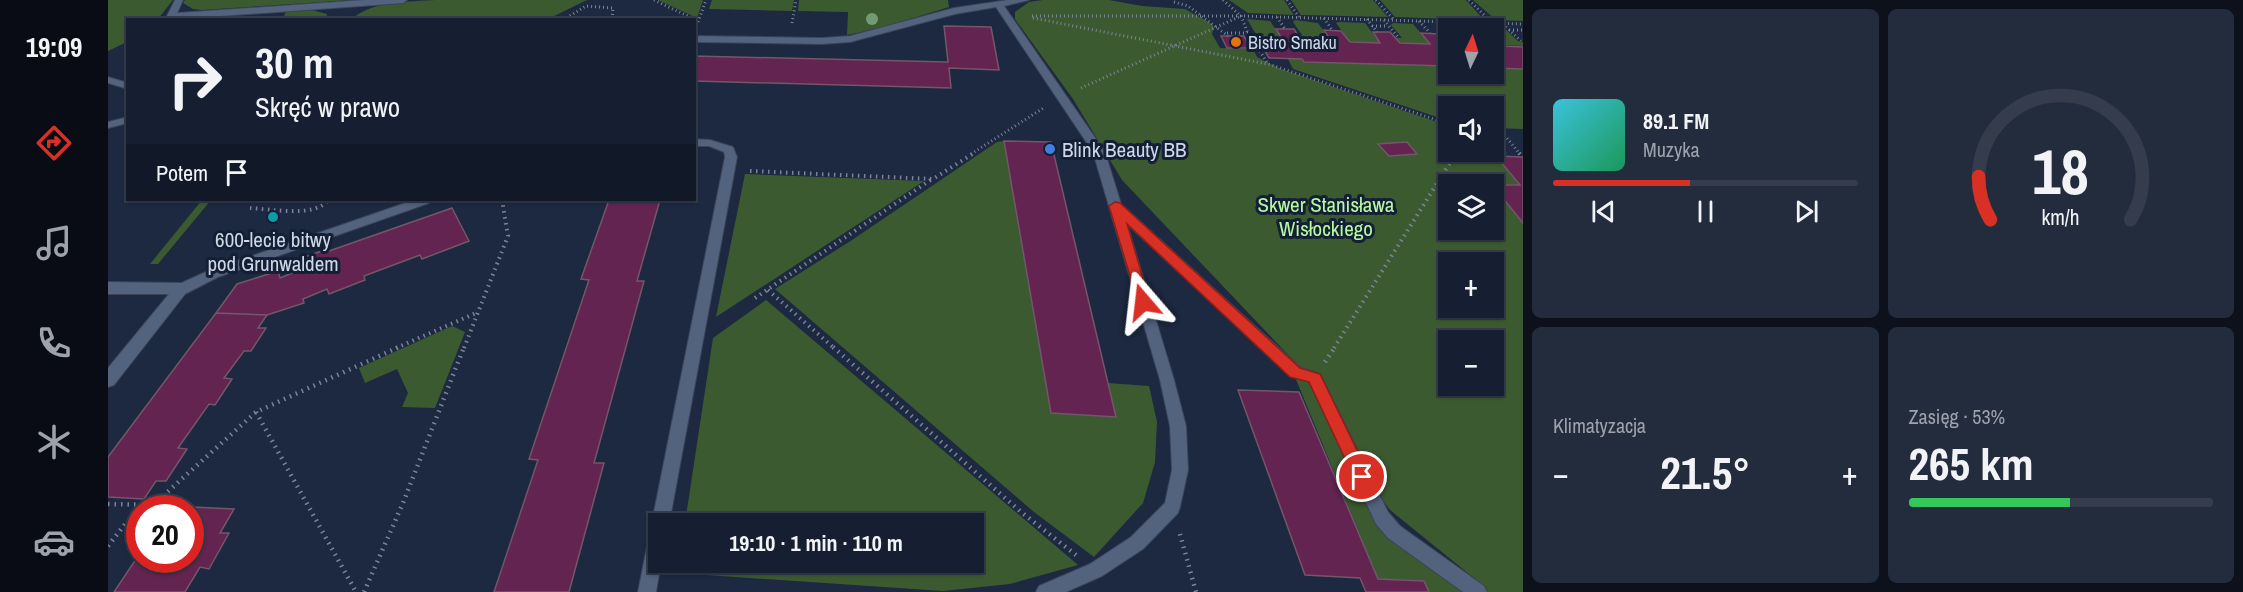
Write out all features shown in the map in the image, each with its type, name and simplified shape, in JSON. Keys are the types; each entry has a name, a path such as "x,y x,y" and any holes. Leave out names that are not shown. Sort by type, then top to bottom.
{"street":[{"path":"108,288 182,289"},
{"path":"108,380 182,289"}],"lane":[{"path":"170,18 179,0"},
{"path":"170,18 403,0"},
{"path":"696,39 822,41 850,39 954,11 1025,0"},
{"path":"999,5 1099,152 1178,426 1180,470 1172,507 1137,543 1096,570 1045,592"},
{"path":"108,81 126,86"},
{"path":"108,125 126,120"},
{"path":"662,513 731,158 729,150 721,146 696,142"},
{"path":"182,289 213,274 422,201"},
{"path":"1115,206 1295,372 1315,378 1382,518 1394,532 1478,592"},
{"path":"647,592 651,573"}],"path":[{"path":"654,0 690,18"},
{"path":"696,21 698,22 706,0"},
{"path":"1223,0 1242,16 1249,33 1268,64"},
{"path":"1287,0 1299,17"},
{"path":"1376,0 1394,20"},
{"path":"1469,0 1487,18"},
{"path":"1174,2 1188,6 1228,34 1249,33"},
{"path":"566,18 586,6 613,8 612,18"},
{"path":"755,298 1061,97 1242,16"},
{"path":"1438,21 1242,16 1025,17 1268,64 1438,120"},
{"path":"1277,17 1285,29"},
{"path":"1323,18 1332,30"},
{"path":"1367,20 1377,32"},
{"path":"1384,20 1398,37"},
{"path":"1419,21 1430,33"},
{"path":"1504,23 1522,26"},
{"path":"1504,24 1521,41"},
{"path":"1372,26 1389,26"},
{"path":"1509,30 1522,26"},
{"path":"1515,35 1523,35"},
{"path":"1504,134 1522,157"},
{"path":"1504,152 1507,156"},
{"path":"1315,378 1451,162"},
{"path":"742,171 933,179"},
{"path":"250,208 309,211 323,207 327,201"},
{"path":"364,592 403,503 508,236 501,201"},
{"path":"768,290 1021,512 1096,570"},
{"path":"164,495 256,412 476,314"},
{"path":"256,412 356,592"},
{"path":"108,504 126,505"},
{"path":"1172,507 1196,592"},
{"path":"108,546 126,523"}],"green space":[{"path":"108,0 173,0 159,18 126,18 126,42 108,51"},
{"path":"185,0 353,0 202,10 193,9 183,3"},
{"path":"587,0 550,18 354,18 380,5 402,2"},
{"path":"658,0 703,0 697,18"},
{"path":"712,0 794,0 792,11 709,9"},
{"path":"799,0 948,0 949,7 881,28 847,35 848,12 798,11"},
{"name":"Skwer Stanisława Wisłockiego","path":"1043,0 1109,0 1142,6 1185,9 1212,24 1214,28 1212,34 1220,48 1253,49 1257,57 1281,69 1438,122 1438,162 1501,162 1520,185 1504,185 1504,174 1438,174 1438,240 1504,240 1504,199 1523,223 1523,592 1487,592 1485,587 1390,510 1368,481 1334,403 1122,180 1073,99 1015,19 1015,12 1029,2"},
{"path":"1229,0 1284,0 1294,15 1248,13"},
{"path":"1291,0 1373,0 1388,17 1301,15"},
{"path":"1380,0 1466,0 1482,18 1438,18 1395,17"},
{"path":"1473,0 1523,0 1523,21 1494,18"},
{"path":"308,9 327,14 326,18 283,18 287,10"},
{"path":"1247,19 1270,21 1281,37 1257,36"},
{"path":"1295,20 1318,23 1331,41 1301,40 1298,35 1302,35 1293,22"},
{"path":"1336,23 1365,23 1380,43 1350,42"},
{"path":"1393,23 1413,24 1430,44 1400,43 1395,38 1402,38 1391,25"},
{"path":"1504,28 1519,42 1523,42 1523,46 1504,45"},
{"path":"1288,59 1302,59 1304,62 1438,66 1438,84 1504,84 1504,68 1523,69 1523,129 1504,128 1504,96 1438,96 1438,117 1293,69"},
{"path":"1004,141 1051,413 1115,417 1108,383 1149,386 1157,422 1155,462 1143,503 1094,557 1034,512 775,289 997,142"},
{"path":"745,174 924,181 716,317"},
{"path":"201,201 210,201 158,264 150,264"},
{"path":"766,300 1078,565 1010,584 943,591 677,573 984,573 984,513 687,513 713,338"},
{"path":"452,326 465,332 435,408 402,407 408,393 397,369 365,383 359,368"},
{"path":"1295,377 1310,378 1376,517 1476,592 1429,592 1423,581 1378,579"}],"building":[{"path":"944,26 991,27 999,70 949,68 951,88 696,81 696,56 948,62"},
{"path":"1276,29 1294,29 1301,40 1331,41 1324,30 1341,31 1350,42 1380,43 1373,32 1390,32 1400,43 1430,44 1421,33 1438,34 1438,66 1304,62 1302,59 1269,58 1256,36 1281,37"},
{"name":"Bistro Smaku","path":"1221,36 1244,36 1251,48 1227,48"},
{"path":"1504,46 1523,47 1523,69 1504,68"},
{"path":"1004,141 1051,142 1116,417 1051,413"},
{"path":"1407,142 1417,154 1389,156 1378,144"},
{"path":"1504,156 1523,157 1523,223 1504,199 1504,185 1520,185 1501,162 1504,162"},
{"path":"609,201 660,201 637,281 644,281 594,463 604,463 569,592 494,592 538,460 529,459 589,280 581,279"},
{"path":"452,208 469,241 422,259 420,255 364,276 365,280 329,294 327,289 303,299 304,303 267,315 216,313 237,284 278,271 280,278 297,271 295,260 328,249 329,251"},
{"path":"216,313 267,315 258,328 266,328 251,351 244,351 224,378 232,379 215,405 209,404 178,448 187,449 166,481 156,481 147,495 126,495 126,498 108,497 108,457"},
{"path":"1238,390 1299,392 1378,579 1424,581 1429,592 1366,592 1360,578 1305,575"},
{"path":"204,508 234,509 220,533 229,533 209,569 204,568"},
{"path":"127,573 196,573 185,592 114,592"}],"place":[{"name":"Bistro Smaku","path":"1236,42"},
{"name":"Blink Beauty BB","path":"1050,149"},
{"name":"600-lecie bitwy pod Grunwaldem","path":"273,217"}],"route":[{"path":"1143,302 1115,206 1295,372 1315,378 1362,477"}]}
